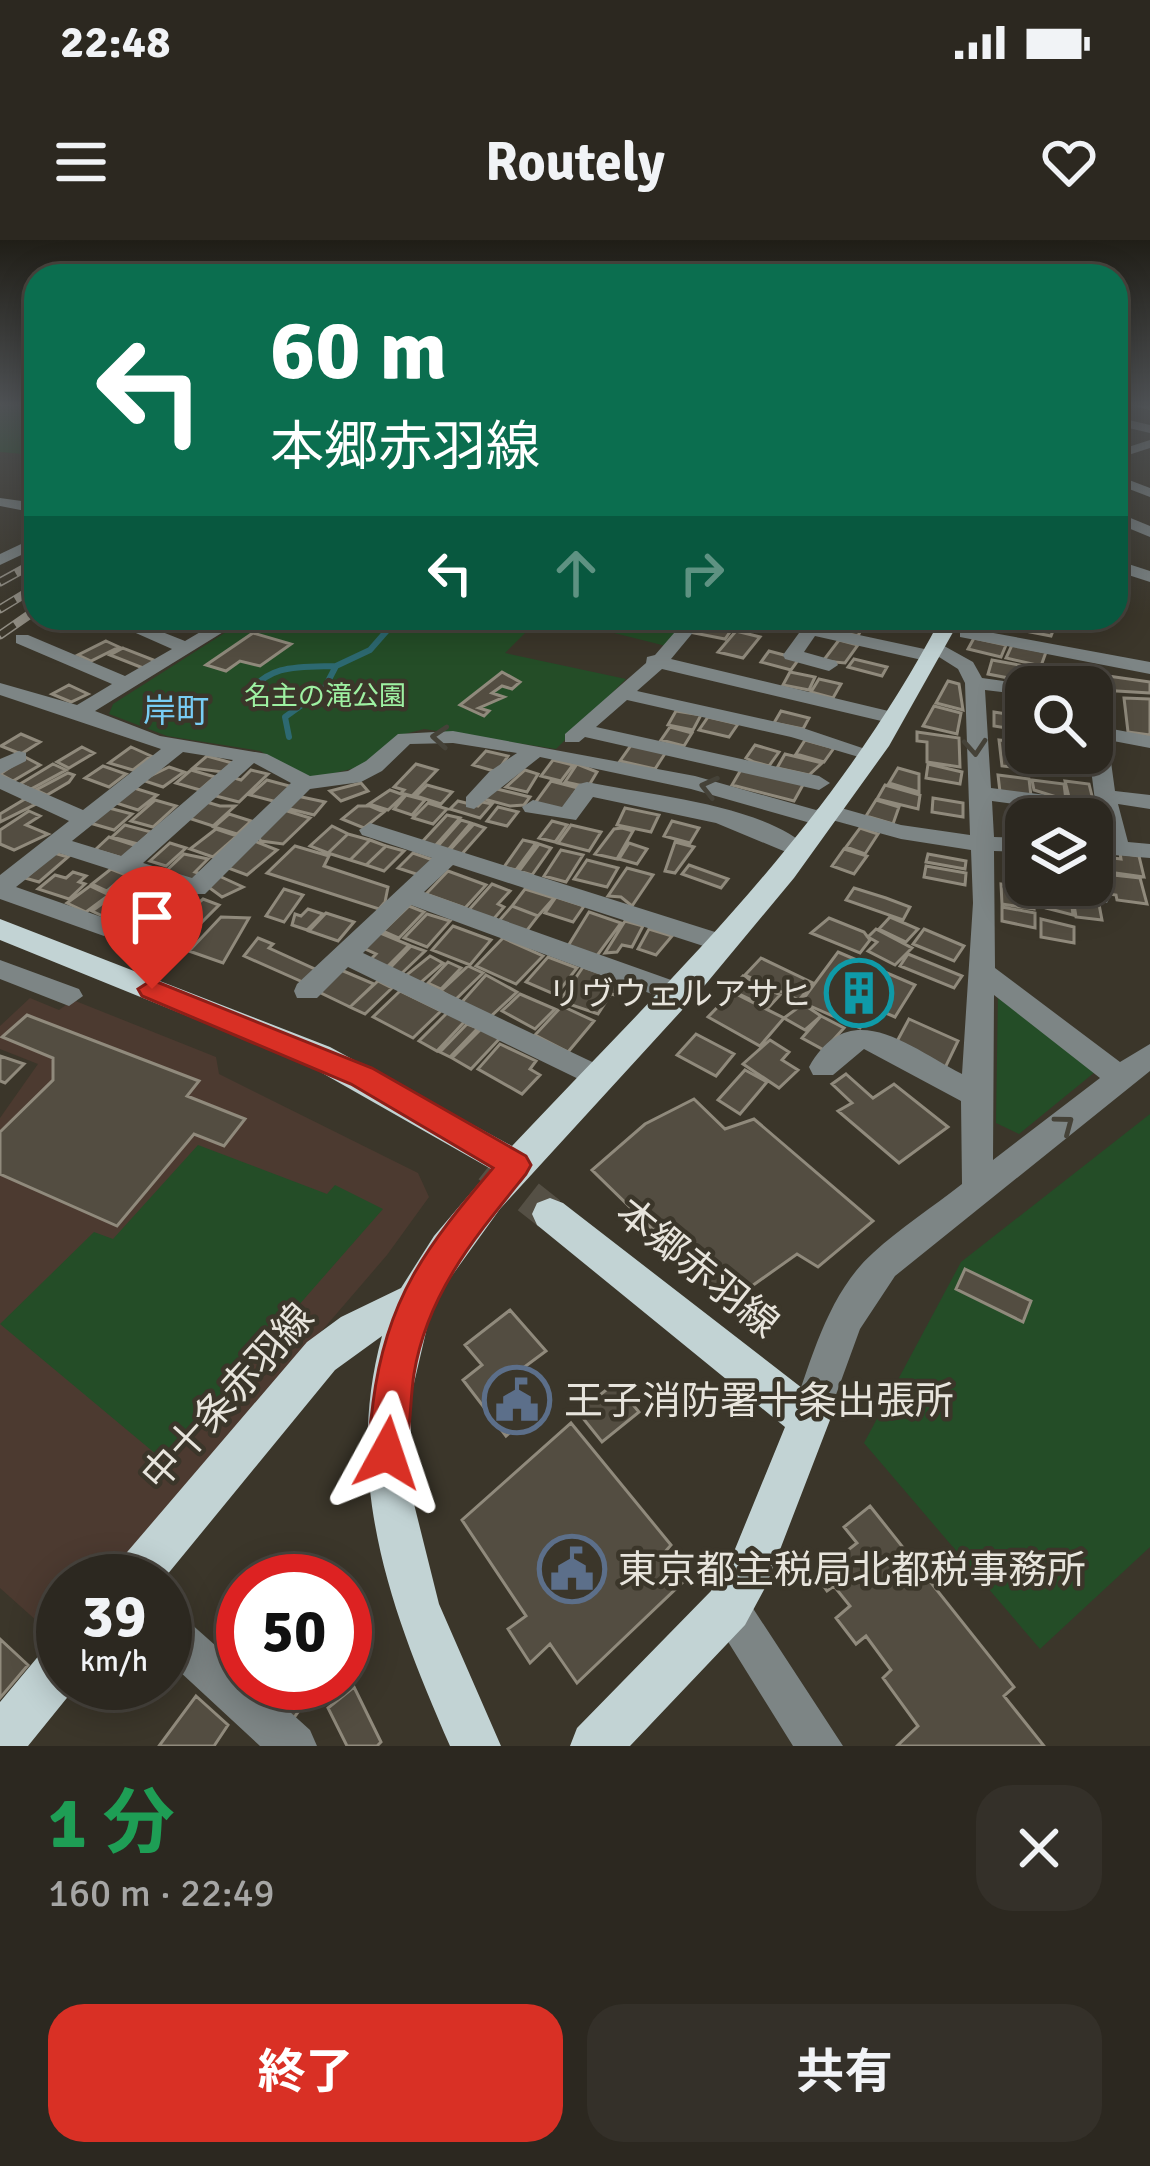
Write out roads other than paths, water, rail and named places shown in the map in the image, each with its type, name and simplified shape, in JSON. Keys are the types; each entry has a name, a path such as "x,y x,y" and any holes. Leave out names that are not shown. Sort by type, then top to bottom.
{"main road":[{"path":"476,1746 424,1632 393,1518 389,1413 414,1301 459,1232 515,1165 724,944 798,850 822,805 869,754 943,634"},
{"path":"0,925 30,964 192,1000"},
{"path":"0,925 192,1000 362,1076 515,1165"},
{"name":"本郷赤羽線","path":"550,1214 809,1420"},
{"name":"中十条赤羽線","path":"155,1554 321,1356 356,1330 414,1301"},
{"path":"595,1746 728,1608 750,1570 809,1420"},
{"path":"0,1741 36,1697"}],"street":[{"path":"141,630 188,649"},
{"path":"80,712 216,630"},
{"path":"474,802 496,777 581,730 624,694 685,630"},
{"path":"830,664 792,655 811,630 943,634 1150,668"},
{"path":"943,634 975,683 978,793 985,845 976,1095 978,1190"},
{"path":"22,640 128,684"},
{"path":"654,662 894,718"},
{"path":"975,683 1005,687"},
{"path":"0,689 177,747 250,756 305,782 353,777 374,766 399,742 417,735 546,752 822,805"},
{"path":"624,694 796,732 869,754"},
{"path":"581,730 822,805 891,832 1005,845"},
{"path":"1113,735 1150,742"},
{"path":"68,996 30,964 94,924 0,889 177,747"},
{"path":"126,865 250,756"},
{"path":"0,781 84,819"},
{"path":"53,843 196,888 305,782"},
{"path":"533,807 568,815 587,789 710,817 781,839 798,850"},
{"path":"978,793 1049,798"},
{"path":"1113,802 1150,802"},
{"path":"370,830 724,944"},
{"path":"1113,830 1118,848"},
{"path":"1113,848 1150,851"},
{"path":"307,991 447,857"},
{"path":"407,895 678,993"},
{"path":"345,955 597,1077"},
{"path":"982,972 1123,1080"},
{"path":"824,1067 852,1039 868,1038 976,1095"},
{"path":"809,1420 862,1288 1150,1055"},
{"path":"728,1608 820,1746"},
{"path":"192,1653 294,1746"}],"waterway":[{"path":"336,666 370,650 388,630"},
{"path":"247,697 275,673 336,666"},
{"path":"289,737 285,717 324,689 336,666"}],"tunnel":[{"path":"489,1166 550,1214"}],"railway":[{"path":"0,582 24,569"},
{"path":"0,609 24,594"},
{"path":"0,635 24,618"}],"place":[{"name":"リヴウェルアサヒ","path":"859,993"},
{"name":"王子消防署十条出張所","path":"517,1400"},
{"name":"東京都主税局北都税事務所","path":"572,1569"}],"district":[{"name":"岸町","path":"176,710"}],"park label":[{"name":"名主の滝公園","path":"325,696"}]}
